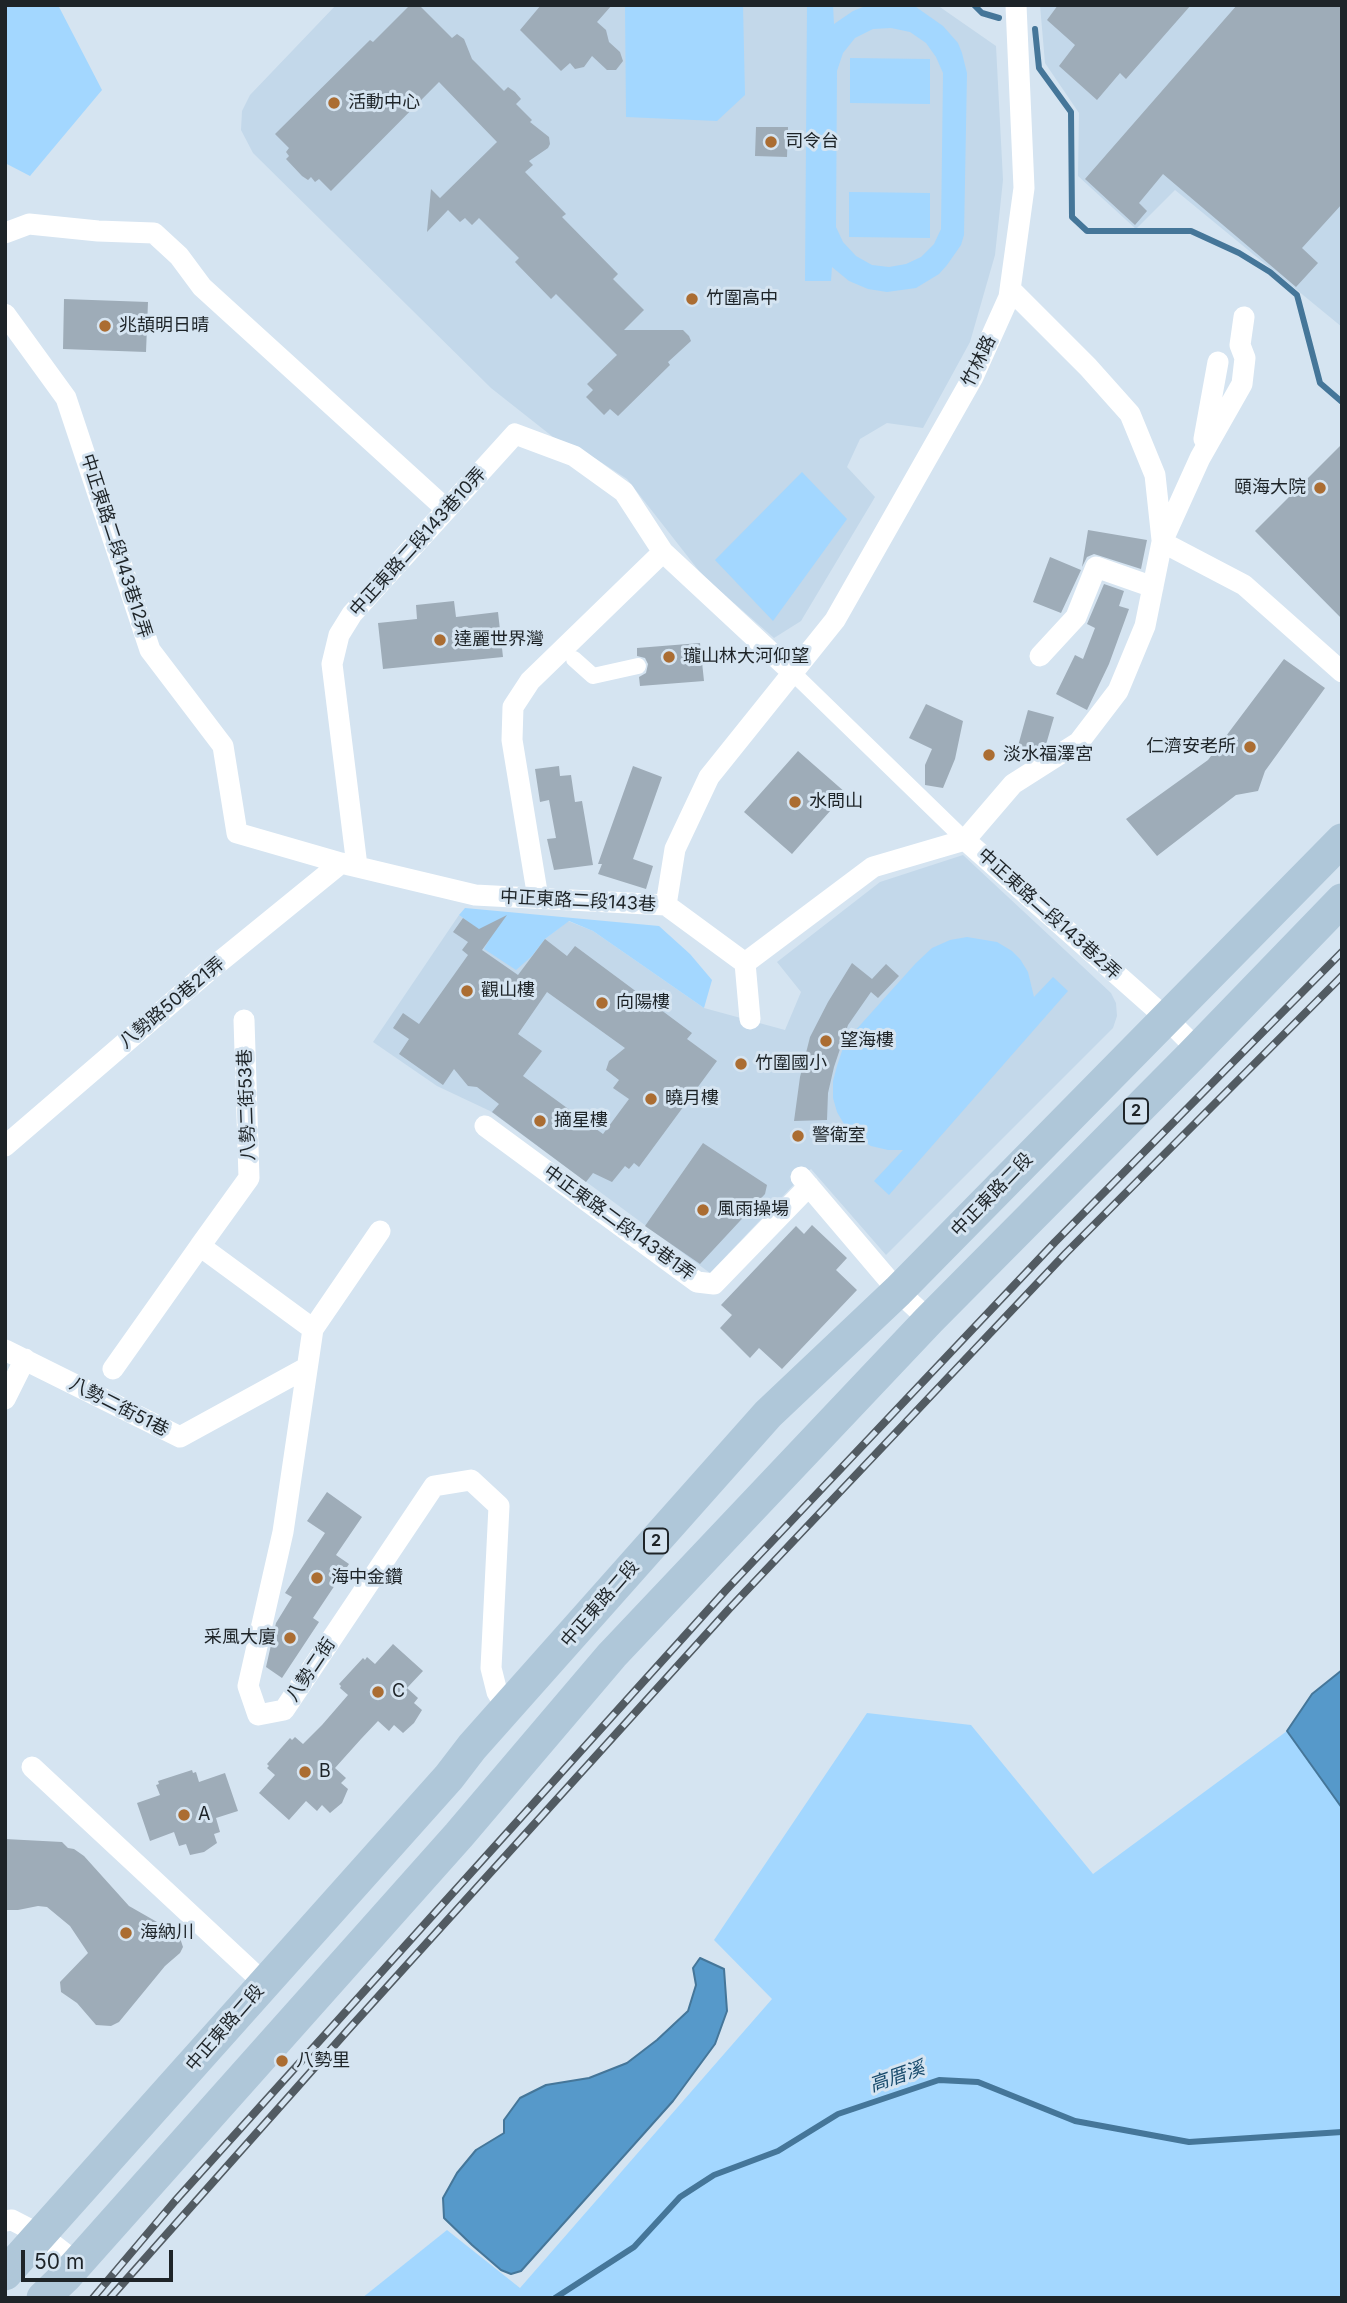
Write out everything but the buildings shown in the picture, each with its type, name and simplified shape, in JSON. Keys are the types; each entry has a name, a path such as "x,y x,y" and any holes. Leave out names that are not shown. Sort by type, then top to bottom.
{"main road":[{"name":"中正東路二段","path":"5,2274 768,1414 898,1291 1342,840"},
{"name":"2","path":"43,2298 458,1835 612,1655 929,1320 1342,900"}],"street":[{"name":"竹林路","path":"666,905 675,849 709,777 835,620 973,377 1012,290 1024,188 1016,5"},
{"path":"5,233 29,224 98,232 154,233 179,256 202,287 446,509"},
{"path":"1012,290 1130,414 1155,475 1162,542"},
{"name":"中正東路二段143巷12弄","path":"5,314 66,398 150,650 223,746 237,834 349,864"},
{"path":"538,898 512,740 513,707 530,681 663,552 965,839 1013,784 1079,742 1118,691 1145,626 1162,542 1200,458 1242,384 1245,358 1240,345 1244,317"},
{"path":"1200,458 1218,362"},
{"name":"中正東路二段143巷10弄","path":"349,864 332,664 338,635 352,614 515,434 574,456 624,492 663,552"},
{"path":"1162,542 1244,585 1342,672"},
{"path":"1040,656 1076,617 1096,567 1153,587"},
{"path":"574,659 593,676 638,666"},
{"name":"中正東路二段143巷2弄","path":"745,963 873,867 965,839 1166,1018 1197,1049"},
{"name":"中正東路二段143巷","path":"349,864 475,895 666,905 745,963"},
{"name":"八勢路50巷21弄","path":"5,1146 212,968 349,864"},
{"path":"745,963 750,1019"},
{"name":"八勢二街53巷","path":"114,1369 249,1178 244,1020"},
{"name":"中正東路二段143巷1弄","path":"485,1126 697,1282 714,1284 805,1182 898,1291"},
{"name":"八勢二街","path":"380,1231 313,1329 283,1532 248,1686 258,1715 284,1710 434,1486 471,1480 499,1506 491,1668 497,1692 507,1709"},
{"path":"200,1247 313,1329"},
{"path":"898,1291 929,1320"},
{"name":"八勢二街51巷","path":"5,1350 180,1437 306,1368"},
{"path":"5,1399 25,1359"},
{"path":"32,1767 264,1983"},
{"path":"5,2221 12,2220 41,2235 77,2263"}],"shaded area":[{"path":"5,5 58,5 102,90 30,176 5,163"},
{"name":"竹圍高中","path":"336,5 937,5 996,46 1003,180 995,255 970,342 923,428 887,423 860,439 847,467 875,497 801,621 774,638 703,576 627,479 553,437 491,388 253,153 241,130 242,111 250,95"},
{"path":"625,5 743,5 745,95 717,121 626,117"},
{"path":"807,5 833,5 834,24 868,5 916,7 943,26 958,43 967,73 964,235 961,245 939,274 916,288 887,292 868,289 849,281 832,267 831,281 805,281","holes":["891,28 910,32 926,43 943,73 941,229 934,244 921,257 906,264 889,267 872,265 856,256 843,242 836,227 837,71 843,53 855,38 873,29"]},
{"path":"1040,5 1342,5 1342,327 1175,190 1136,229 1078,176 1079,113 1045,63"},
{"path":"850,58 930,59 930,104 850,103"},
{"path":"849,192 930,193 930,238 849,237"},
{"path":"802,472 847,519 773,621 715,560"},
{"name":"竹圍國小","path":"963,855 1111,993 1116,1003 1117,1016 1113,1028 886,1255 811,1169 710,1273 490,1111 437,1086 373,1042 459,915 527,959 545,939 568,921 593,931 704,1008 785,1030 801,992 777,962 880,882"},
{"path":"465,908 659,926 690,954 712,980 704,1008 593,931 569,921 545,939 532,956 516,970 484,949 492,935 479,930 459,915"},
{"path":"967,937 997,942 1012,951 1028,972 1034,997 1053,977 1068,991 889,1195 874,1181 903,1150 871,1146 856,1137 844,1124 833,1098 833,1081 837,1066 845,1042 916,963 932,948 950,940"},
{"path":"1342,1670 1342,1808 1287,1731 1312,1694"},
{"path":"867,1713 971,1725 1093,1874 1287,1731 1342,1808 1342,2298 362,2298 447,2230 520,2288 772,1999 714,1940"},
{"path":"700,1958 724,1969 727,2011 715,2044 673,2101 521,2271 511,2274 501,2270 444,2218 443,2198 457,2173 476,2150 504,2133 504,2120 520,2098 546,2085 589,2078 627,2063 657,2040 688,2011 696,1985 693,1968"}],"waterway":[{"path":"974,5 982,13 999,18"},
{"path":"1035,29 1039,68 1071,112 1072,217 1087,231 1191,231 1239,253 1270,272 1297,295 1320,383 1342,402"},
{"name":"高厝溪","path":"555,2298 634,2247 680,2197 714,2175 778,2151 838,2114 939,2080 978,2082 1075,2121 1189,2142 1342,2132"}],"railway":[{"path":"93,2298 175,2201 726,1590 1055,1242 1342,952"},
{"path":"110,2298 729,1609 1066,1253 1342,976"}],"place":[{"name":"活動中心","path":"334,103"},
{"name":"司令台","path":"771,142"},
{"name":"竹圍高中","path":"692,299"},
{"name":"兆頡明日晴","path":"105,326"},
{"name":"頤海大院","path":"1320,488"},
{"name":"達麗世界灣","path":"440,640"},
{"name":"瓏山林大河仰望","path":"669,657"},
{"name":"仁濟安老所","path":"1250,747"},
{"name":"淡水福澤宮","path":"989,755"},
{"name":"水問山","path":"795,802"},
{"name":"觀山樓","path":"467,991"},
{"name":"向陽樓","path":"602,1003"},
{"name":"望海樓","path":"826,1041"},
{"name":"竹圍國小","path":"741,1064"},
{"name":"曉月樓","path":"651,1099"},
{"name":"摘星樓","path":"540,1121"},
{"name":"警衛室","path":"798,1136"},
{"name":"風雨操場","path":"703,1210"},
{"name":"海中金鑽","path":"317,1578"},
{"name":"采風大廈","path":"290,1638"},
{"name":"C","path":"378,1692"},
{"name":"B","path":"305,1772"},
{"name":"A","path":"184,1815"},
{"name":"海納川","path":"126,1933"},
{"name":"八勢里","path":"282,2061"}]}
